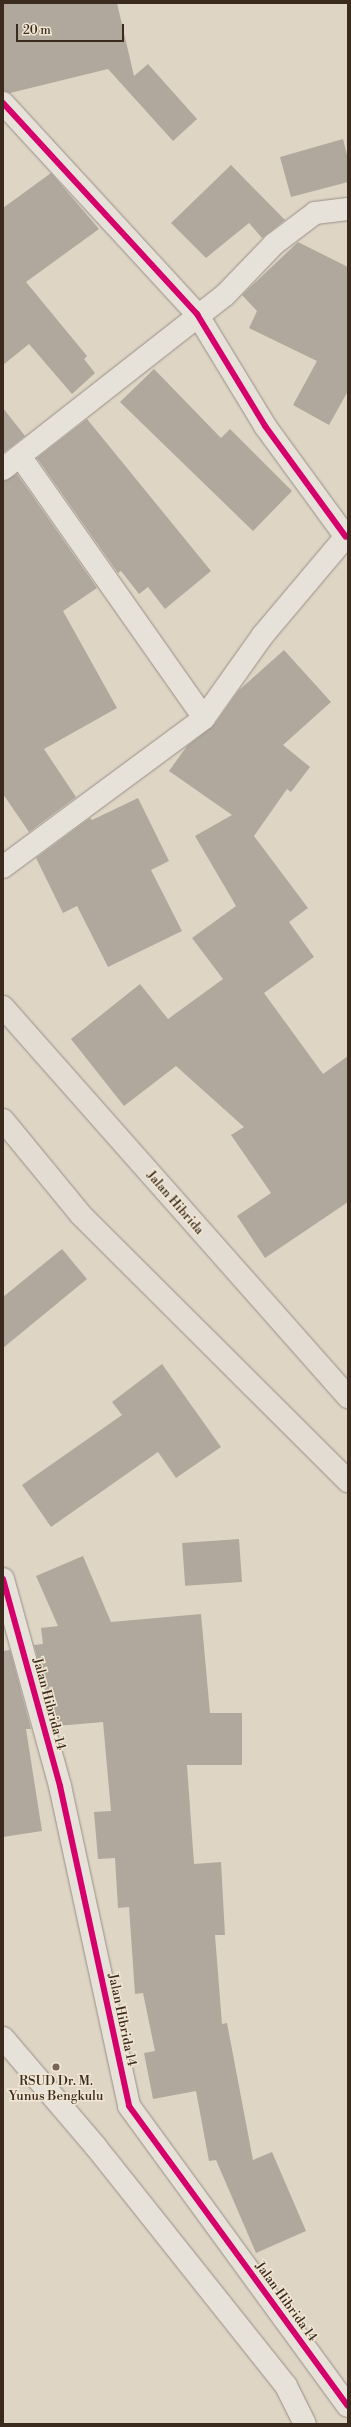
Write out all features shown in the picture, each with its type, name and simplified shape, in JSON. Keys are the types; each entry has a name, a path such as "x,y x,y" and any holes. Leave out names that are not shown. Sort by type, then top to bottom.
{"main road":[{"name":"Jalan Hibrida","path":"3,1007 343,1391"},
{"path":"3,1120 81,1215 348,1481"}],"street":[{"path":"3,103 197,314 265,426 347,535 263,635 204,718 3,866"},
{"path":"204,718 11,463 197,314 225,295 274,244 315,213 348,209"},
{"name":"Jalan Hibrida 14","path":"3,1579 60,1786 128,2106 348,2406"},
{"path":"3,2038 96,2147 286,2386 305,2424"}],"building":[{"path":"3,3 117,3 134,76 148,64 197,119 173,141 108,69 10,93 3,91"},
{"path":"343,139 348,159 348,182 291,197 280,157"},
{"path":"231,165 285,220 262,238 249,223 206,258 171,223"},
{"path":"51,173 99,229 26,282 87,356 84,359 95,373 72,394 29,344 3,365 3,208"},
{"path":"298,242 348,267 348,391 329,425 293,405 317,361 249,328 257,311 242,295"},
{"path":"154,369 221,438 230,429 292,491 253,531 120,402"},
{"path":"3,408 25,436 3,453"},
{"path":"87,419 211,571 165,609 148,587 139,594 121,571 118,573 37,458"},
{"path":"17,474 97,588 63,611 117,708 44,749 76,797 29,832 3,794 3,481"},
{"path":"284,650 331,702 283,745 310,767 291,792 287,789 254,836 308,908 289,922 314,957 264,993 323,1074 348,1056 348,1202 265,1258 237,1216 271,1193 231,1135 244,1127 176,1066 124,1106 71,1039 140,984 168,1019 223,979 192,938 236,906 195,836 232,815 169,771 187,746 214,725 239,690"},
{"path":"138,798 169,861 151,870 182,931 108,967 77,906 63,913 36,858 90,818 92,820"},
{"path":"62,1249 87,1279 3,1348 3,1297"},
{"path":"162,1364 221,1447 176,1478 158,1452 51,1527 22,1485 122,1415 112,1402"},
{"path":"239,1539 242,1582 185,1586 182,1543"},
{"path":"83,1556 111,1622 201,1614 210,1713 242,1713 242,1765 187,1765 194,1864 221,1862 225,1935 215,1935 222,2024 227,2023 253,2160 272,2152 306,2231 256,2253 216,2160 209,2161 196,2091 153,2099 144,2053 155,2051 143,1993 135,1994 129,1907 118,1908 115,1858 98,1859 94,1812 111,1811 103,1722 57,1726 34,1645 43,1644 41,1628 58,1626 36,1576"},
{"path":"10,1650 31,1729 26,1729 42,1831 3,1837 3,1651"}],"cycle path":[{"path":"3,103 197,314 265,426 346,537"},
{"path":"3,1579 60,1786 129,2106 348,2406"}],"place":[{"name":"RSUD Dr. M. Yunus Bengkulu","path":"56,2067"}]}
